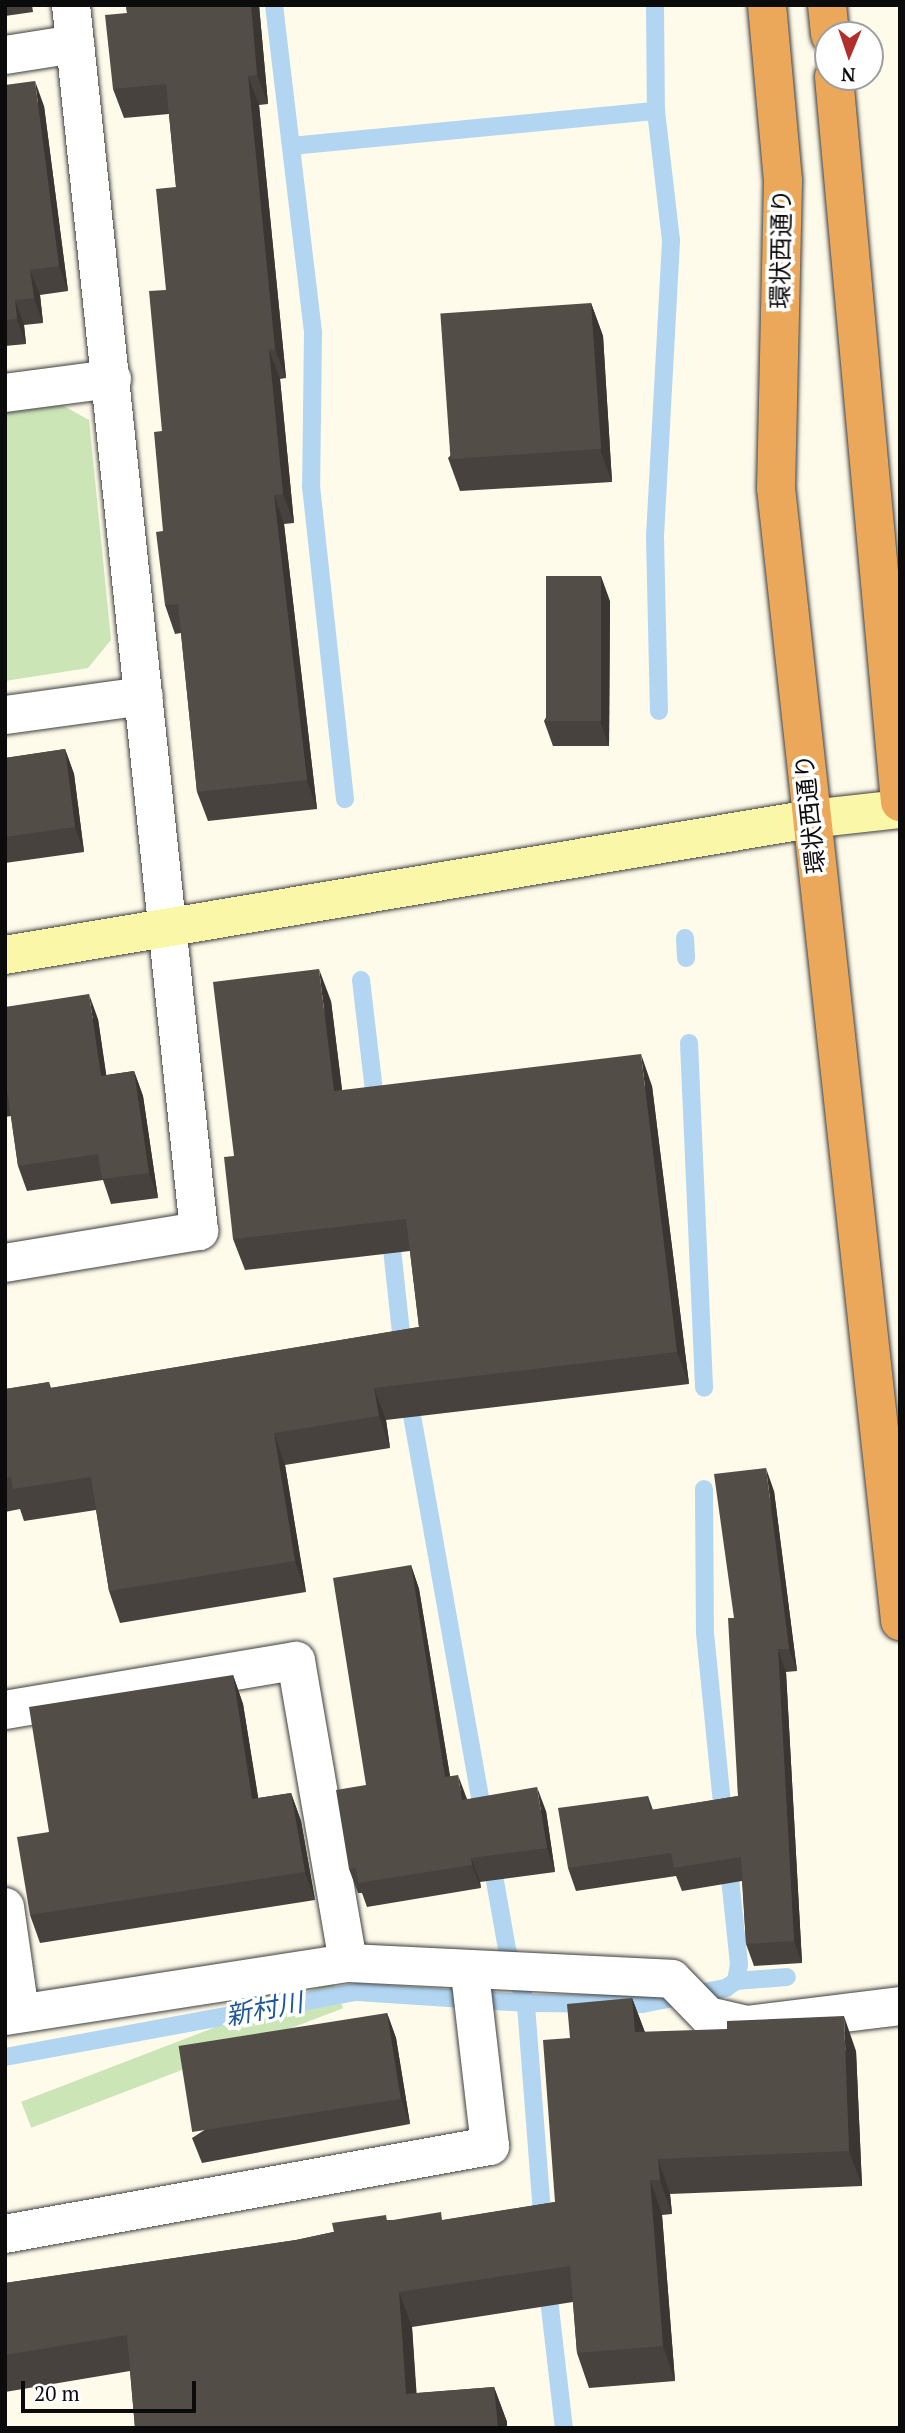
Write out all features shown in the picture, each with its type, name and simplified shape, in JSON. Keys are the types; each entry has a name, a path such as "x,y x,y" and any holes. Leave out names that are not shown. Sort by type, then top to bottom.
{"highway":[{"name":"環状西通り","path":"767,5 783,181 776,488 810,819 900,1621"},
{"path":"835,91 900,802"}],"street":[{"path":"5,1263 199,1231 165,929 112,379 71,5"},
{"path":"5,55 75,44"},
{"path":"5,393 112,379"},
{"path":"5,715 144,696"},
{"path":"5,955 810,819 900,809"},
{"path":"5,1710 296,1661 348,1963"},
{"path":"5,1907 13,2015 348,1963 494,1975 672,1979 708,2016 746,2025 900,2006"},
{"path":"5,2234 490,2146 477,2025 494,1975"}],"green space":[{"path":"62,405 89,420 111,640 88,668 5,681 5,413"},
{"path":"333,1982 343,2008 31,2128 21,2102"}],"building":[{"path":"126,5 251,5 257,75 248,76 275,349 269,350 283,494 274,495 307,780 197,792 178,604 165,605 156,532 163,531 154,432 162,431 149,291 166,290 156,189 176,187 166,84 113,89 105,15 127,13"},
{"path":"35,81 59,266 30,270 34,298 15,300 17,319 5,320 5,85"},
{"path":"591,303 601,449 451,459 440,314"},
{"path":"546,576 601,576 601,721 546,721"},
{"path":"65,749 75,827 5,837 5,758"},
{"path":"319,969 334,1091 641,1054 677,1352 374,1388 379,1416 274,1433 295,1561 109,1591 91,1477 13,1489 11,1477 5,1478 5,1389 49,1382 50,1388 419,1327 406,1219 233,1239 224,1157 234,1156 213,982"},
{"path":"89,994 101,1076 134,1071 149,1173 102,1179 98,1154 18,1166 7,1090 5,1091 5,1007"},
{"path":"766,1468 789,1649 778,1649 794,1941 746,1944 741,1857 674,1868 671,1853 568,1868 558,1808 648,1796 650,1810 738,1796 728,1618 734,1618 714,1474"},
{"path":"411,1565 445,1777 458,1775 462,1800 537,1787 547,1848 471,1858 472,1865 358,1883 356,1868 349,1869 336,1790 366,1785 333,1578"},
{"path":"233,1675 252,1799 291,1793 305,1872 30,1915 17,1837 49,1832 29,1707"},
{"path":"632,1998 635,2032 727,2029 727,2021 844,2016 849,2151 658,2159 660,2180 650,2180 663,2346 577,2353 570,2266 399,2292 406,2394 494,2387 498,2428 135,2428 127,2335 5,2355 5,2283 296,2240 334,2232 332,2223 386,2215 387,2221 441,2212 442,2220 555,2202 543,2040 570,2038 567,2004"},
{"path":"387,2013 401,2099 192,2132 179,2046"}],"waterway":[{"path":"274,5 313,333 311,486 345,799"},
{"path":"655,5 656,111 671,241 655,537 659,711"},
{"path":"291,146 656,111"},
{"path":"685,938 686,958"},
{"path":"361,980 376,1108"},
{"path":"689,1043 704,1388"},
{"path":"390,1230 403,1351"},
{"path":"408,1393 484,1820"},
{"path":"704,1489 705,1633 724,1822"},
{"name":"新村川","path":"5,2057 357,1992 526,2003 507,1949 491,1858"},
{"path":"543,2226 526,2003 642,2004 726,1988 736,1981 739,1964 728,1860"},
{"path":"736,1981 787,1977"},
{"path":"547,2282 564,2428"}]}
